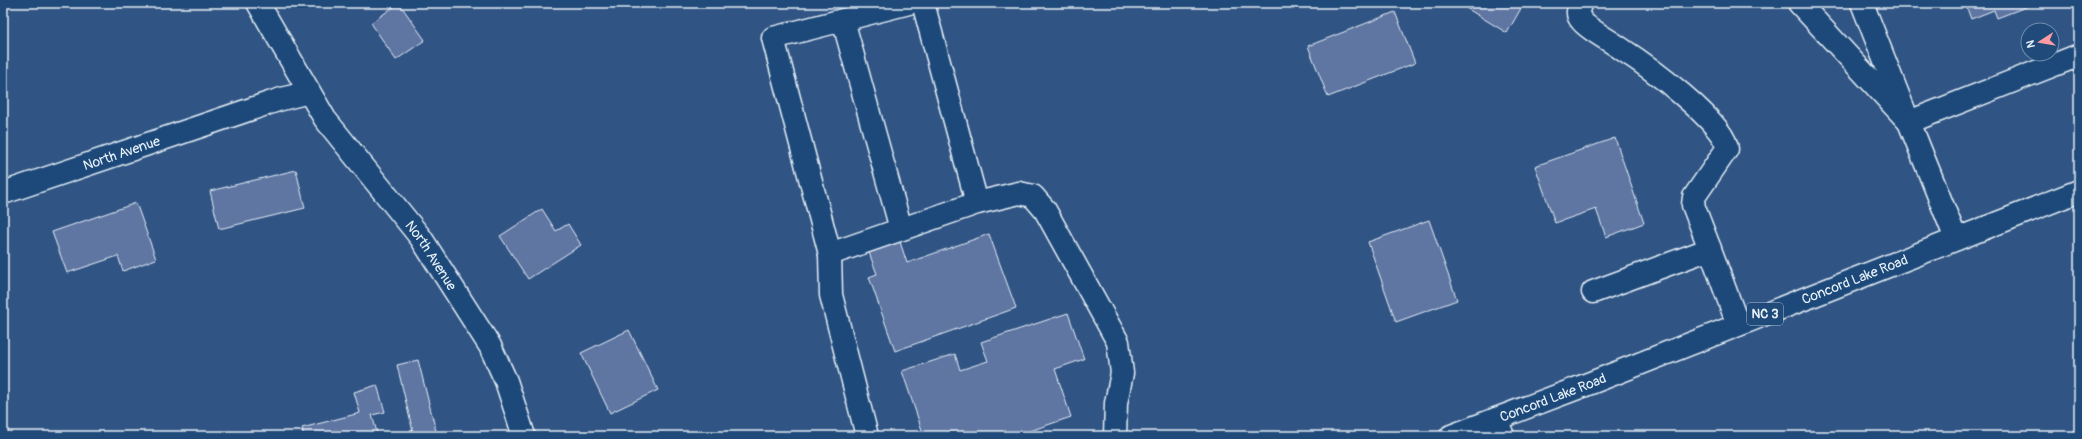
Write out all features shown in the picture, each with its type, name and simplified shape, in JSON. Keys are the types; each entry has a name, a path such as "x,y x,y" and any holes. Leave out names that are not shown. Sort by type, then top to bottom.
{"street":[{"name":"North Avenue","path":"258,3 325,119 421,238 490,346 506,381 524,436"},
{"path":"867,436 831,295 830,254 773,38 909,3"},
{"path":"923,3 977,203"},
{"path":"1581,3 1578,16 1581,22 1627,52 1678,91 1706,116 1727,142 1727,149 1694,197 1693,205 1738,325"},
{"path":"1799,3 1909,122"},
{"path":"1862,3 1956,239"},
{"path":"843,20 901,230"},
{"path":"1909,122 2077,56 2079,61"},
{"name":"North Avenue","path":"3,193 278,100 309,92"},
{"name":"Concord Lake Road","path":"1451,436 1500,427 1738,325 2079,191"},
{"path":"830,254 977,203 1019,193 1033,196 1045,210 1118,342 1122,373 1116,403 1114,436"},
{"path":"1593,292 1710,249"}],"building":[{"path":"399,3 425,40 396,60 371,23"},
{"path":"1458,3 1524,3 1507,33"},
{"path":"1965,3 2031,3 2031,5 1997,18 1994,10 1971,19"},
{"path":"1395,12 1415,63 1328,97 1308,46"},
{"path":"1615,138 1644,223 1606,237 1596,209 1555,223 1535,166"},
{"path":"296,170 305,208 219,229 210,191"},
{"path":"136,203 156,259 123,271 118,256 67,273 52,232"},
{"path":"542,209 556,231 568,224 581,245 528,279 500,236"},
{"path":"1429,220 1457,300 1396,322 1368,242"},
{"path":"989,234 1016,308 895,351 869,277 877,274 868,250 899,239 907,263"},
{"path":"1068,313 1084,359 1055,369 1071,417 1015,436 924,436 902,371 955,354 960,370 988,361 981,342"},
{"path":"629,330 658,390 610,413 581,353"},
{"path":"418,360 437,435 434,436 414,436 397,365"},
{"path":"377,385 385,412 372,415 378,436 304,436 302,428 360,413 354,392"}]}
